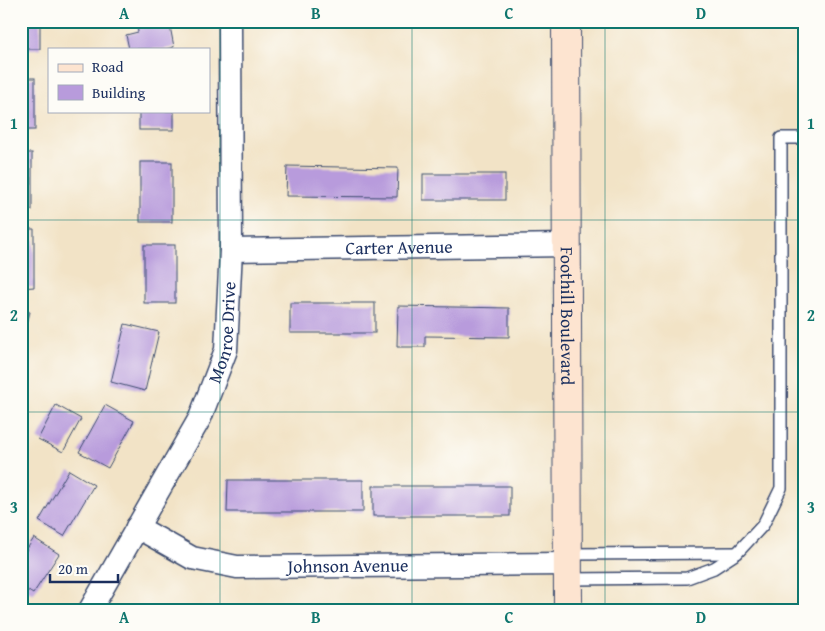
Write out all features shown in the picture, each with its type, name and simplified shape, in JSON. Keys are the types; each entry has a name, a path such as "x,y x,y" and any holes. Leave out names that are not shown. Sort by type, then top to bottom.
{"main road":[{"name":"Foothill Boulevard","path":"566,21 568,610"}],"street":[{"name":"Monroe Drive","path":"90,610 200,418 226,350 231,250 230,21"},
{"name":"Carter Avenue","path":"231,250 567,245"},
{"name":"Johnson Avenue","path":"137,527 192,558 237,567 568,566"}],"lane":[{"path":"568,566 687,578 714,568 737,553 763,525 781,488 781,138 804,138"},
{"path":"568,566 737,553"}],"building":[{"path":"21,21 40,21 40,49 21,49"},
{"path":"136,21 169,21 174,47 129,48 126,35 138,32"},
{"path":"21,78 35,78 35,130 21,130"},
{"path":"139,112 174,112 174,130 139,130"},
{"path":"21,153 32,153 32,210 21,210"},
{"path":"140,162 172,162 172,222 140,222"},
{"path":"287,166 398,168 397,197 286,196"},
{"path":"423,174 505,174 505,200 423,200"},
{"path":"21,229 34,229 34,287 21,288"},
{"path":"144,245 175,245 175,303 144,303"},
{"path":"290,303 375,303 375,333 290,333"},
{"path":"398,306 509,308 509,337 425,336 425,347 397,347"},
{"path":"21,310 30,312 22,344 21,344"},
{"path":"125,324 159,332 145,391 111,382"},
{"path":"56,405 81,419 63,452 38,439"},
{"path":"105,405 134,421 108,468 79,452"},
{"path":"69,470 94,485 64,536 39,521"},
{"path":"228,480 363,480 363,512 227,512"},
{"path":"373,486 510,486 510,516 373,516"},
{"path":"34,538 59,554 33,594 21,586 21,558"}]}
